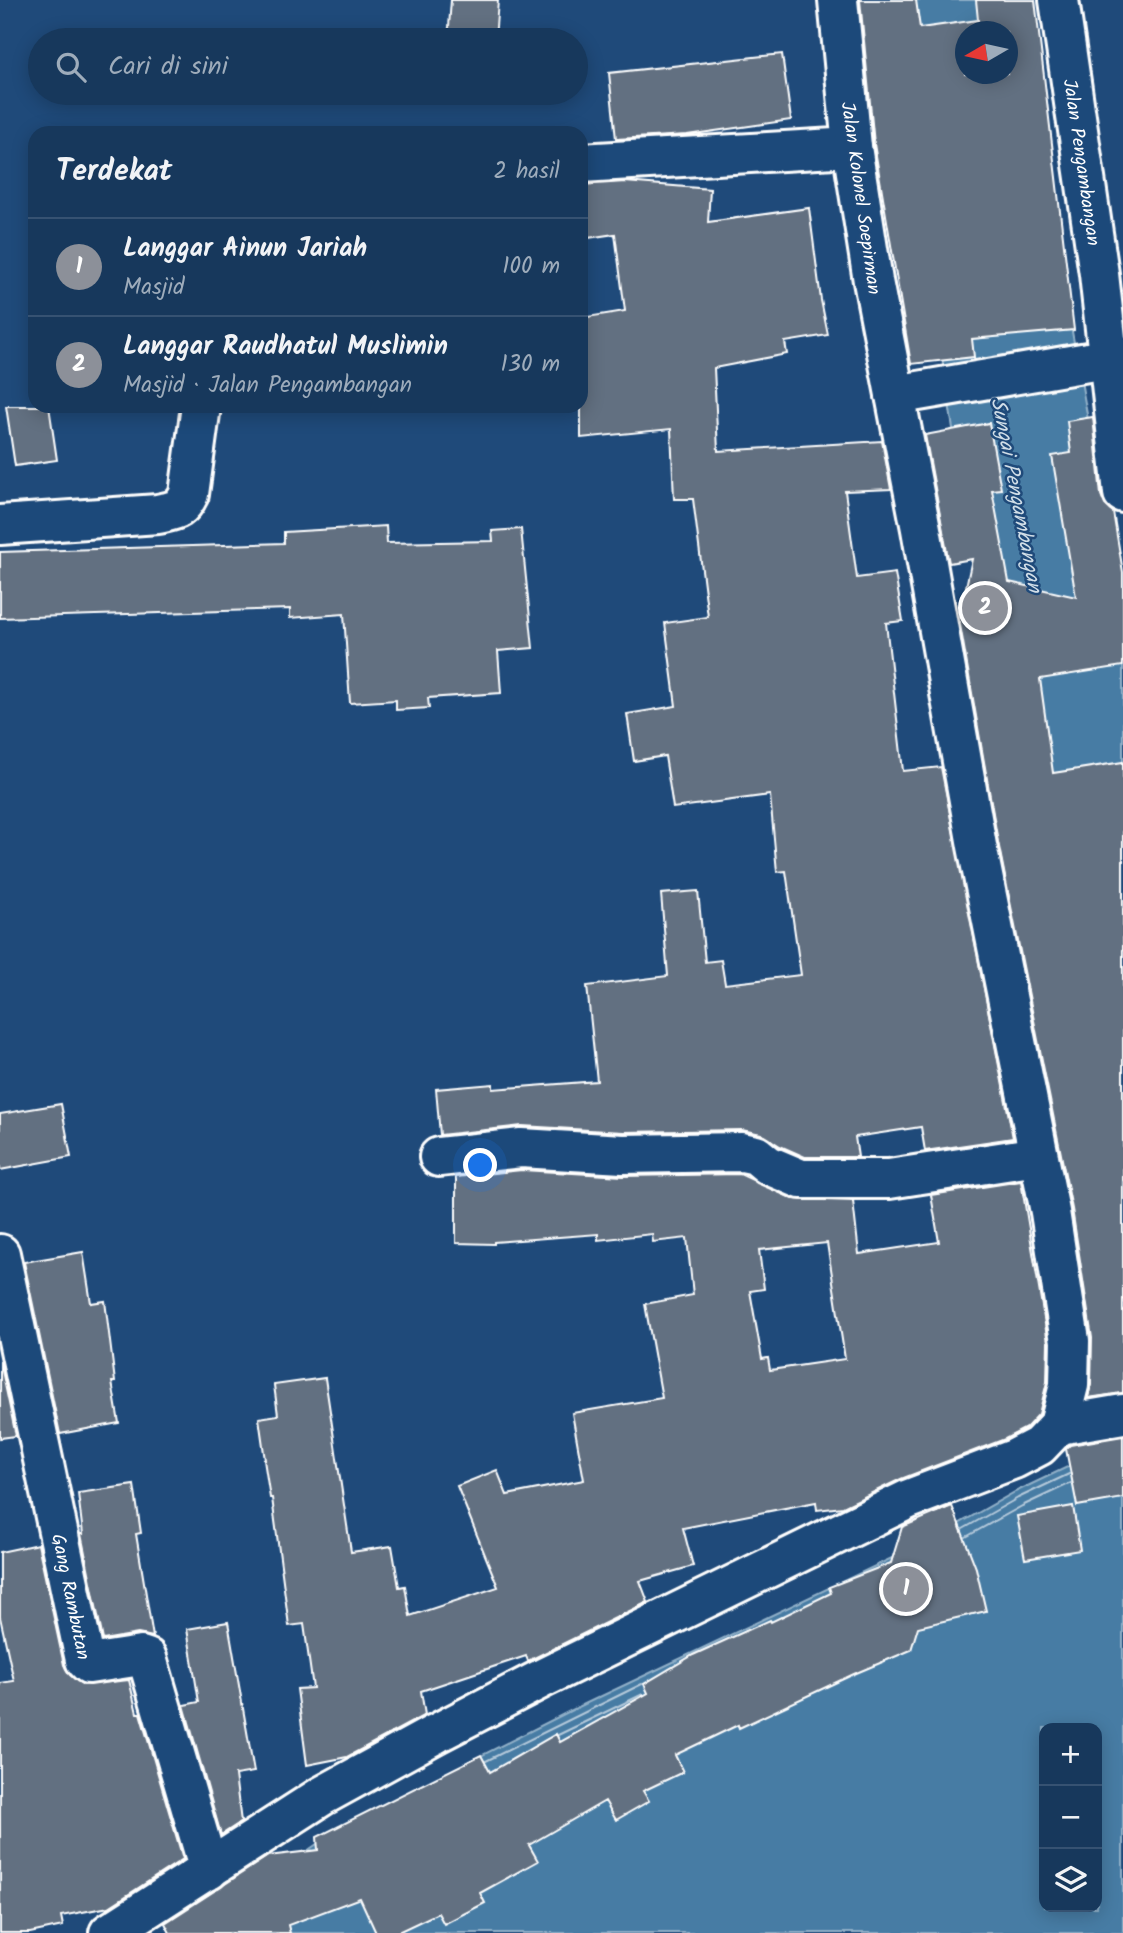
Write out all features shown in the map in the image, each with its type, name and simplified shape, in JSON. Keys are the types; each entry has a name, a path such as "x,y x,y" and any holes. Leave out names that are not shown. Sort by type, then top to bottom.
{"street":[{"name":"Jalan Kolonel Soepirman","path":"838,0 852,147 873,281 921,529 977,846 1050,1212 1070,1341 1069,1385 1059,1425"},
{"name":"Jalan Pengambangan","path":"1059,0 1099,274 1123,493"},
{"path":"588,163 852,147"},
{"path":"895,395 1108,358"},
{"path":"0,525 158,514 177,509 184,505 189,494 200,413"},
{"path":"439,1157 522,1148 623,1154 742,1152 756,1155 768,1165 801,1179 888,1179 1038,1156"},
{"name":"Gang Rambutan","path":"0,1254 85,1660 89,1664 141,1656 146,1658 209,1870"},
{"path":"109,1933 322,1796 485,1708 909,1499 1014,1459 1039,1446 1059,1425 1115,1415"}],"water":[{"name":"Sungai Pengambangan","path":"889,0 1025,0 1071,326 1114,563 1123,635 1123,1933 190,1933 344,1825 570,1711 932,1539 1015,1492 1097,1453 1119,1408 1098,1210 975,571 890,22"}],"building":[{"path":"451,0 498,0 496,28 449,28"},
{"path":"860,0 916,0 920,28 955,23 955,84 1018,84 1018,21 971,21 978,20 976,0 1035,0 1074,330 972,339 974,357 911,364 874,144"},
{"path":"782,54 791,120 687,135 616,139 609,73"},
{"path":"625,182 710,189 708,222 809,208 828,335 785,342 787,354 714,368 718,451 882,441 891,489 845,491 857,578 895,573 903,621 886,623 903,771 941,767 1013,1138 925,1151 921,1127 855,1137 858,1157 805,1157 761,1134 742,1130 623,1132 522,1126 440,1135 436,1089 493,1084 493,1089 597,1081 587,986 668,976 661,894 698,891 705,962 721,960 725,984 801,975 786,871 777,872 770,795 673,808 665,756 634,761 627,714 676,706 665,623 708,617 693,499 674,499 671,429 581,438 581,413 588,413 588,317 625,311 615,234 588,238 588,185"},
{"path":"6,406 28,406 28,413 50,413 57,460 15,466"},
{"path":"1093,417 1101,495 1105,505 1113,512 1123,572 1123,666 1040,679 1053,773 1123,762 1123,1393 1088,1398 1091,1385 1092,1338 1072,1209 998,842 959,619 972,559 949,563 925,435 989,423 1001,489 992,490 1009,582 1076,597 1052,456 1071,453 1067,421"},
{"path":"386,526 387,543 493,541 492,531 521,529 533,648 498,651 501,693 428,698 429,708 396,710 396,700 350,703 344,614 290,618 290,609 0,618 0,552 284,543 284,532"},
{"path":"61,1104 71,1157 0,1170 0,1114"},
{"path":"522,1170 623,1176 740,1174 793,1199 853,1201 859,1254 939,1242 931,1195 1021,1181 1048,1342 1047,1382 1039,1414 1026,1428 1005,1439 901,1479 843,1507 817,1510 816,1502 683,1528 693,1566 640,1581 648,1602 528,1661 526,1656 421,1691 425,1715 347,1757 307,1765 297,1689 313,1688 304,1624 289,1626 259,1418 278,1415 274,1385 325,1378 351,1552 392,1546 399,1587 405,1586 410,1616 498,1587 457,1486 497,1470 507,1495 584,1480 572,1413 662,1398 645,1304 693,1295 687,1238 653,1242 652,1234 598,1240 598,1234 494,1244 456,1243 456,1177","holes":["827,1243 845,1359 770,1370 768,1358 762,1359 750,1291 764,1289 759,1250"]},
{"path":"83,1252 91,1303 105,1301 115,1382 112,1382 119,1423 60,1434 24,1262"},
{"path":"0,1361 16,1436 0,1438"},
{"path":"1123,1436 1123,1498 1077,1506 1066,1449 1070,1445"},
{"path":"134,1485 141,1533 136,1534 153,1637 138,1634 103,1640 81,1534 78,1493"},
{"path":"952,1506 976,1568 986,1611 918,1627 911,1650 675,1755 683,1772 643,1791 649,1801 616,1820 605,1801 529,1845 538,1861 480,1893 485,1903 444,1924 438,1913 396,1933 376,1933 360,1898 288,1925 290,1933 170,1933 165,1923 268,1856 318,1850 317,1837 481,1755 490,1772 556,1734 560,1742 648,1693 644,1684 693,1655 831,1593 829,1587 891,1563 902,1527"},
{"path":"1073,1506 1080,1550 1025,1559 1017,1516"},
{"path":"38,1544 64,1665 70,1675 83,1685 129,1680 183,1859 109,1907 61,1916 63,1926 30,1933 0,1933 0,1683 14,1681 0,1617 0,1552"},
{"path":"228,1622 254,1772 235,1775 241,1822 221,1835 184,1705 199,1702 187,1629"}],"place":[{"name":"Langgar Raudhatul Muslimin","path":"985,608"},
{"name":"Langgar Ainun Jariah","path":"906,1589"}]}
